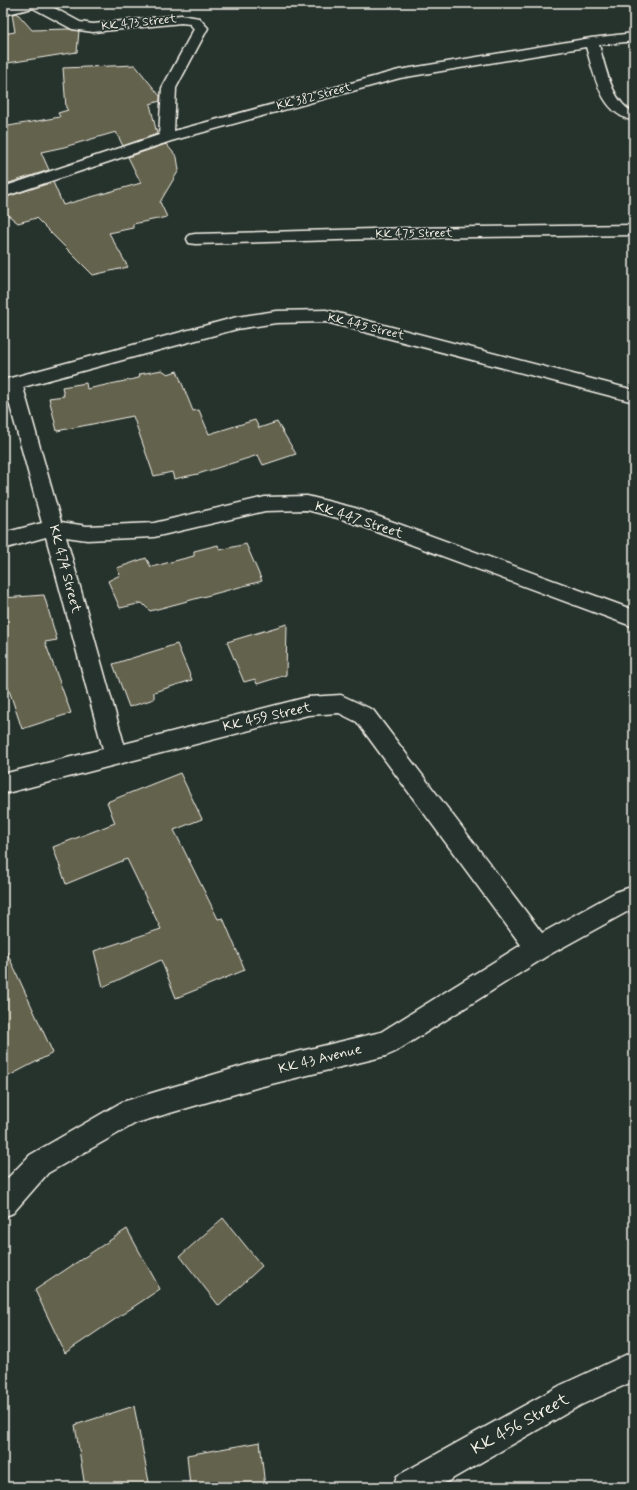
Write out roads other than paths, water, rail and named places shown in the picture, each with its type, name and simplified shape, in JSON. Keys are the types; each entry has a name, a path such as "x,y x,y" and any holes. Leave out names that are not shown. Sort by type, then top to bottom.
{"street":[{"path":"3,11 35,3"},
{"name":"KK 473 Street","path":"35,3 77,26 93,28 181,19 194,21 201,28 170,88 166,138"},
{"name":"KK 382 Street","path":"3,192 166,138 399,74 591,42 634,37"},
{"path":"591,42 612,103 626,116 634,117"},
{"name":"KK 475 Street","path":"195,239 408,233 634,230"},
{"name":"KK 445 Street","path":"8,384 237,323 276,317 326,316 634,396"},
{"name":"KK 474 Street","path":"8,384 53,528 116,755"},
{"name":"KK 447 Street","path":"3,541 53,528 87,533 154,530 265,504 307,503 348,513 634,619"},
{"name":"KK 459 Street","path":"3,784 308,706 341,704 365,716 538,948"},
{"name":"KK 43 Avenue","path":"3,1203 39,1164 131,1111 259,1074 386,1043 538,948 624,900 634,897"},
{"name":"KK 456 Street","path":"408,1487 571,1395 634,1366"}]}
